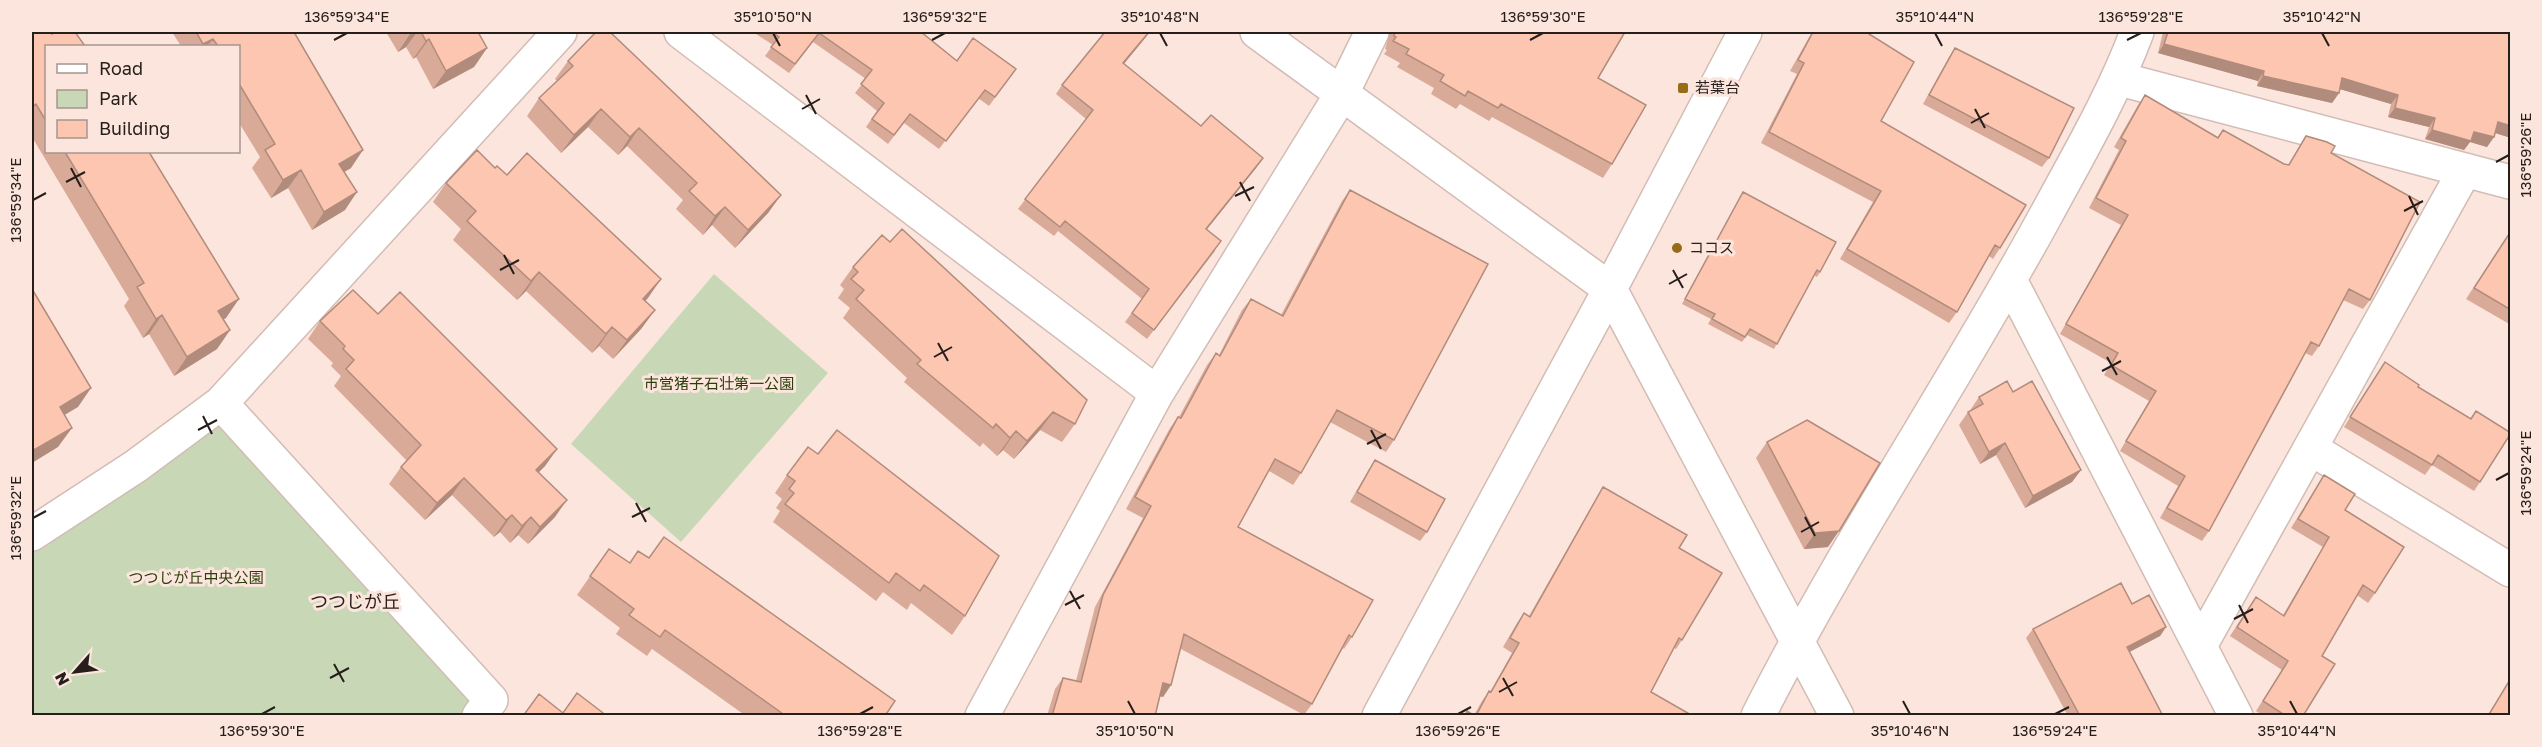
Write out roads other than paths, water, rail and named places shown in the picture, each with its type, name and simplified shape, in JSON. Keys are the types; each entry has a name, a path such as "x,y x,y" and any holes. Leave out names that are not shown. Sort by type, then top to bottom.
{"street":[{"path":"32,534 136,466 221,403 560,32"},
{"path":"681,32 1157,393"},
{"path":"1257,32 1610,289 1837,716"},
{"path":"982,716 1157,393 1341,95 1372,32"},
{"path":"1379,716 1610,289 1744,32"},
{"path":"1758,716 1796,639 2010,280 2120,78 2137,32"},
{"path":"2120,78 2511,182"},
{"path":"2200,646 2465,170"},
{"path":"2010,280 2236,716"},
{"path":"221,403 491,700 479,716"},
{"path":"2310,448 2511,570"}],"place":[{"name":"若葉台","path":"1683,88"},
{"name":"ココス","path":"1677,248"}],"district":[{"name":"つつじが丘","path":"355,602"}],"park label":[{"name":"市営猪子石壮第一公園","path":"719,384"},
{"name":"つつじが丘中央公園","path":"196,578"}]}
